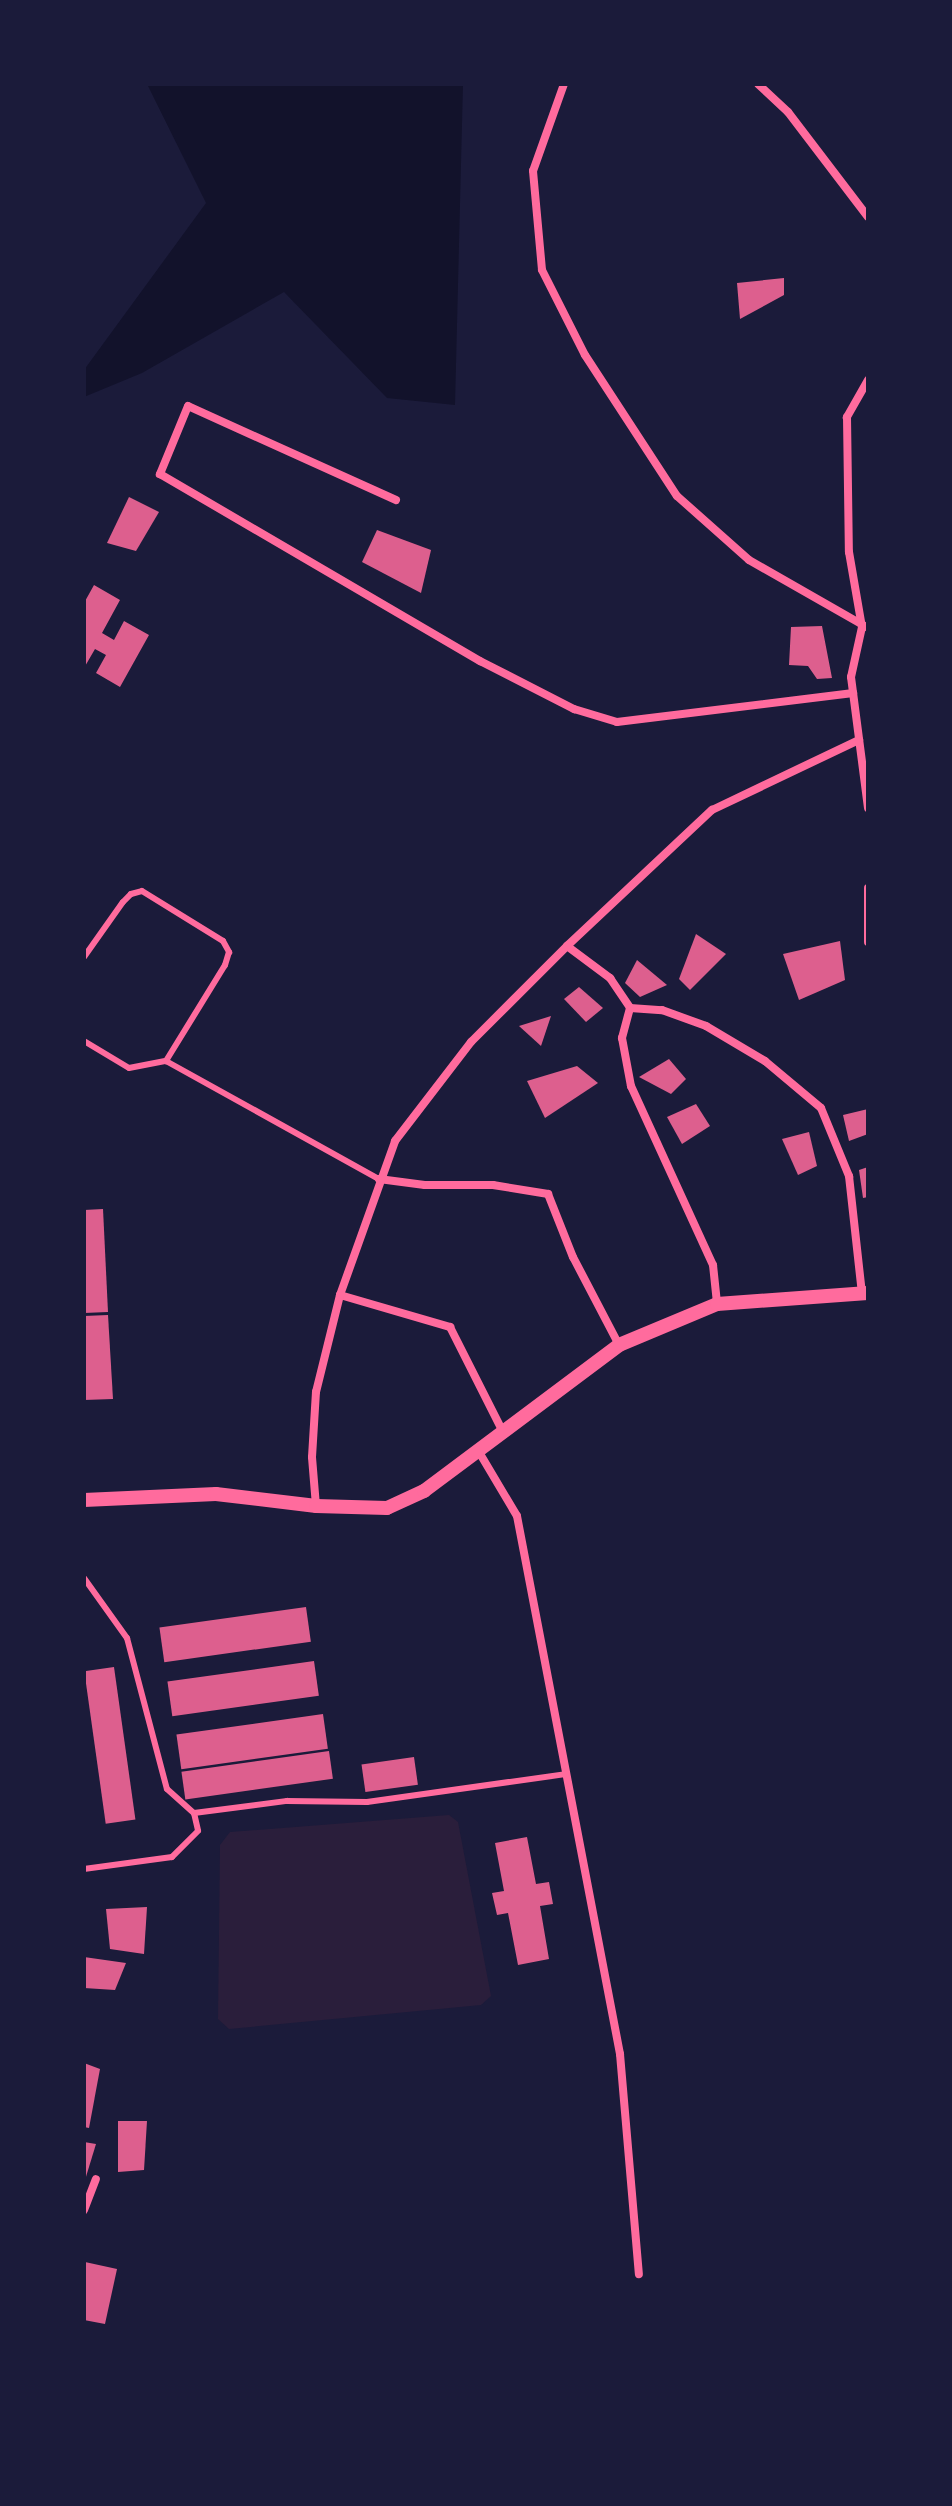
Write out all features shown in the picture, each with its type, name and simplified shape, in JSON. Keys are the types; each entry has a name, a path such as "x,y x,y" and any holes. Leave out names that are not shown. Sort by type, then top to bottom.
{"street":[{"path":"564,84 533,171 542,270 585,355 677,496 749,560 865,627"},
{"path":"758,84 788,112 868,217"},
{"path":"868,380 847,417 849,552 865,627 851,677 868,808"},
{"path":"396,500 188,406 160,474 480,661 574,709 617,722 853,693"},
{"path":"316,1506 312,1457 316,1392 340,1295 395,1141 471,1042 567,946 712,810 859,740"},
{"path":"868,888 868,942"},
{"path":"567,946 610,978 630,1008 622,1038 631,1086 713,1265 717,1304"},
{"path":"84,1500 216,1494 316,1506 387,1508 424,1491 619,1345 717,1304 865,1293 849,1176 821,1108 765,1061 706,1026 662,1010 630,1008"},
{"path":"379,1179 425,1185 493,1185 548,1194 573,1257 619,1345"},
{"path":"340,1295 450,1327 504,1434"},
{"path":"479,1452 517,1516 620,2054 639,2274"},
{"path":"84,2210 96,2179"}],"lane":[{"path":"84,957 123,902 131,894 142,891 223,941 229,952 225,965 166,1061"},
{"path":"84,1041 129,1068 166,1061 379,1179"},
{"path":"84,1578 127,1638 167,1789 194,1813 198,1831 172,1857 84,1869"},
{"path":"194,1813 287,1801 367,1802 567,1774"}],"shaded area":[{"path":"147,84 463,84 455,405 387,398 284,292 142,373 84,397 84,370 206,203"},
{"path":"449,1815 458,1822 491,1996 481,2005 229,2029 218,2019 220,1845 230,1832"}],"building":[{"path":"784,278 784,295 740,319 737,283"},
{"path":"129,497 159,512 136,551 107,543"},
{"path":"377,530 431,550 421,593 362,562"},
{"path":"94,585 120,600 102,633 114,640 124,621 149,635 120,687 96,673 106,655 95,649 84,668 84,603"},
{"path":"822,626 832,678 817,679 808,666 789,665 791,627"},
{"path":"696,934 726,954 690,990 679,979"},
{"path":"840,941 845,980 799,1000 783,954"},
{"path":"637,960 667,985 640,997 625,983"},
{"path":"579,987 603,1008 586,1022 564,999"},
{"path":"551,1016 541,1046 519,1026"},
{"path":"669,1059 686,1079 671,1094 639,1077"},
{"path":"577,1066 598,1083 545,1118 527,1081"},
{"path":"696,1104 710,1126 682,1144 667,1117"},
{"path":"868,1109 868,1134 849,1141 843,1115"},
{"path":"809,1132 817,1166 798,1175 782,1139"},
{"path":"868,1167 868,1197 863,1198 859,1170"},
{"path":"103,1209 108,1312 84,1313 84,1210"},
{"path":"108,1315 113,1399 84,1400 84,1316"},
{"path":"306,1607 311,1642 164,1662 159,1628"},
{"path":"314,1661 319,1696 172,1716 167,1682"},
{"path":"114,1667 135,1820 106,1824 84,1671"},
{"path":"323,1714 328,1749 181,1769 176,1735"},
{"path":"329,1751 333,1779 185,1799 181,1772"},
{"path":"414,1757 418,1785 365,1792 362,1764"},
{"path":"527,1837 536,1884 549,1882 553,1904 540,1906 549,1959 518,1965 508,1913 497,1915 492,1893 504,1891 495,1843"},
{"path":"147,1907 144,1954 110,1949 106,1909"},
{"path":"84,1957 126,1963 115,1990 84,1988"},
{"path":"84,2063 100,2069 89,2128 84,2127"},
{"path":"118,2121 147,2121 144,2170 118,2172"},
{"path":"84,2142 96,2144 85,2180 84,2180"},
{"path":"85,2262 117,2269 105,2324 84,2320"}]}
